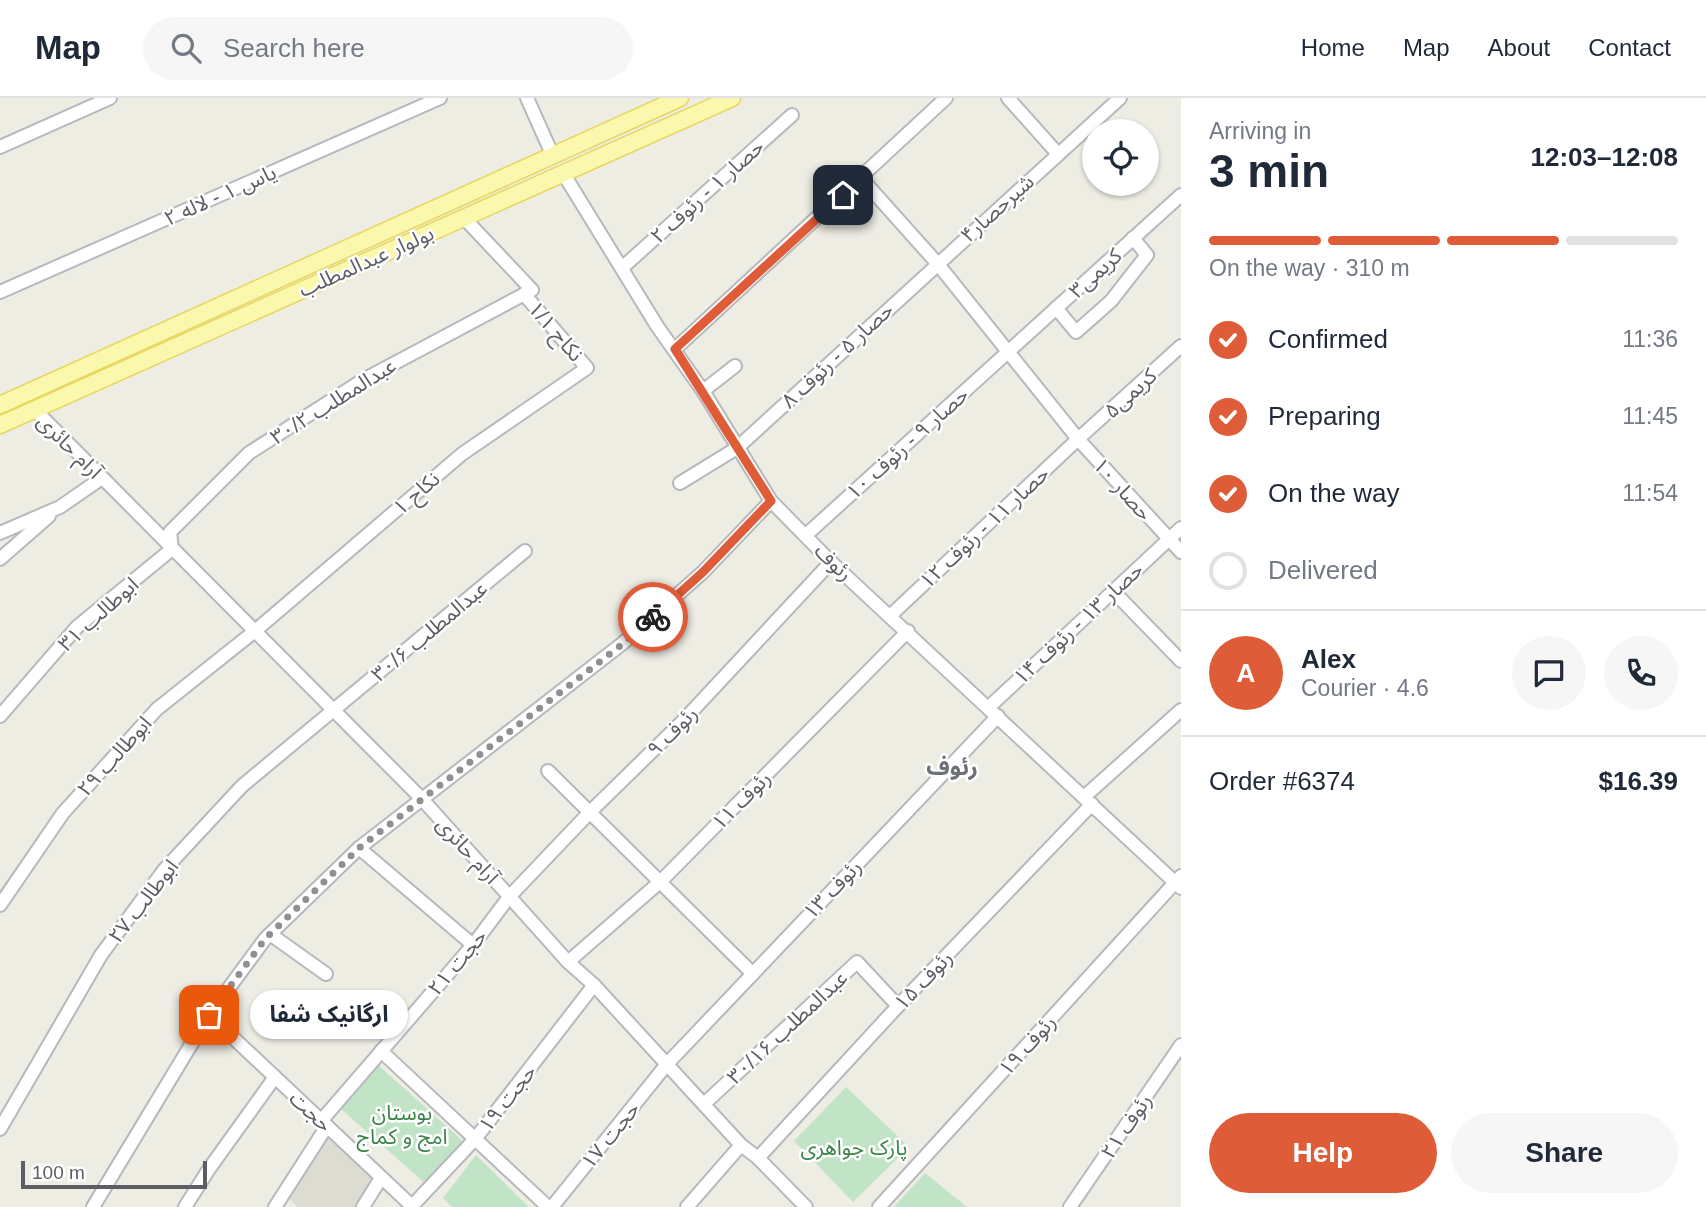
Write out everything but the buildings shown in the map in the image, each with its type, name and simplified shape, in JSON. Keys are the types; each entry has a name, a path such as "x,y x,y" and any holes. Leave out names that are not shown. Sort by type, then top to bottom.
{"main road":[{"name":"بولوار عبدالمطلب","path":"0,405 680,98"},
{"name":"بولوار عبدالمطلب","path":"0,425 732,98"}],"street":[{"path":"0,147 110,98"},
{"path":"527,98 552,154"},
{"path":"675,349 946,98"},
{"path":"1008,98 1058,154"},
{"name":"شیرحصار۴","path":"937,263 1119,98"},
{"name":"یاس ۱ - لاله ۲","path":"0,292 435,99"},
{"name":"حصار ۱ - رئوف ۲","path":"623,267 792,115"},
{"name":"رئوف","path":"564,173 657,326 703,391 771,501 831,562 1179,882"},
{"name":"حصار ۱۰","path":"861,178 937,263 1078,439 1181,551"},
{"name":"کریمی۳","path":"1008,351 1181,195"},
{"name":"نکاح ۱/۱","path":"464,218 528,292 587,368"},
{"path":"1056,307 1076,332 1111,301 1147,255 1133,238"},
{"name":"حصار ۵ - رئوف ۸","path":"680,483 737,448 937,263"},
{"name":"عبدالمطلب ۳۰/۲","path":"173,549 170,532 249,453 363,380 528,292"},
{"name":"کریمی۵","path":"1078,439 1181,346"},
{"name":"حصار ۹ - رئوف ۱۰","path":"806,535 1008,351"},
{"path":"703,391 735,366"},
{"name":"نکاح ۱","path":"255,631 462,454 587,368"},
{"name":"آرام حائری","path":"34,410 422,799 568,961 594,985 741,1145 758,1158 806,1207"},
{"name":"حصار ۱۱ - رئوف ۱۲","path":"891,615 1078,439"},
{"path":"0,559 60,507 102,478"},
{"path":"93,1207 209,1015 271,934 359,848 624,643 703,572 771,501"},
{"path":"0,533 60,507"},
{"name":"حصار ۱۳ - رئوف ۱۴","path":"993,711 1113,591 1181,528"},
{"name":"ابوطالب ۳۱","path":"0,716 77,627 173,549"},
{"name":"عبدالمطلب ۳۰/۶","path":"334,711 525,551"},
{"name":"رئوف ۹","path":"509,897 590,812 682,722 831,562"},
{"path":"1113,591 1181,661"},
{"name":"ابوطالب ۲۹","path":"0,905 63,813 156,709 255,631"},
{"name":"رئوف ۱۱","path":"568,961 661,881 908,631"},
{"name":"رئوف ۱۵","path":"758,1158 1088,800 1181,710"},
{"name":"ابوطالب ۲۷","path":"0,1129 101,955 164,870 242,786 334,711"},
{"name":"رئوف ۱۳","path":"667,1064 993,711"},
{"path":"548,771 752,973"},
{"path":"359,848 473,944"},
{"name":"رئوف ۱۹","path":"879,1207 1179,882"},
{"name":"حجت ۲۱","path":"275,1207 324,1123 509,897"},
{"path":"271,934 326,974"},
{"name":"عبدالمطلب ۳۰/۱۶","path":"704,1104 857,962 898,1006"},
{"name":"حجت ۱۹","path":"413,1207 475,1139 594,985"},
{"name":"حجت","path":"209,1015 413,1207"},
{"name":"رئوف ۲۱","path":"1072,1206 1181,1045"},
{"path":"381,1051 550,1207"},
{"name":"حجت ۱۷","path":"550,1207 667,1064"},
{"path":"185,1207 275,1077"},
{"path":"687,1207 741,1145"},
{"path":"363,1207 381,1178"}],"shaded area":[{"path":"328,1134 373,1180 355,1207 297,1207 288,1197"}],"green space":[{"name":"بوستان امج و کماج","path":"378,1065 463,1141 426,1184 340,1108"},
{"name":"پارک جواهری","path":"846,1087 909,1147 853,1202 794,1141"},
{"name":"بوستان امج و کماج","path":"476,1155 529,1207 452,1207 443,1198"},
{"name":"پارک جواهری","path":"925,1173 967,1207 894,1207"}],"way so far":[{"path":"209,1015 265,939 359,848 624,643 653,617"}],"place":[{"name":"ارگانیک شفا","path":"209,1015"}],"district":[{"name":"رئوف","path":"952,767"}],"route":[{"path":"653,617 703,572 771,501 675,349 843,195"}]}
